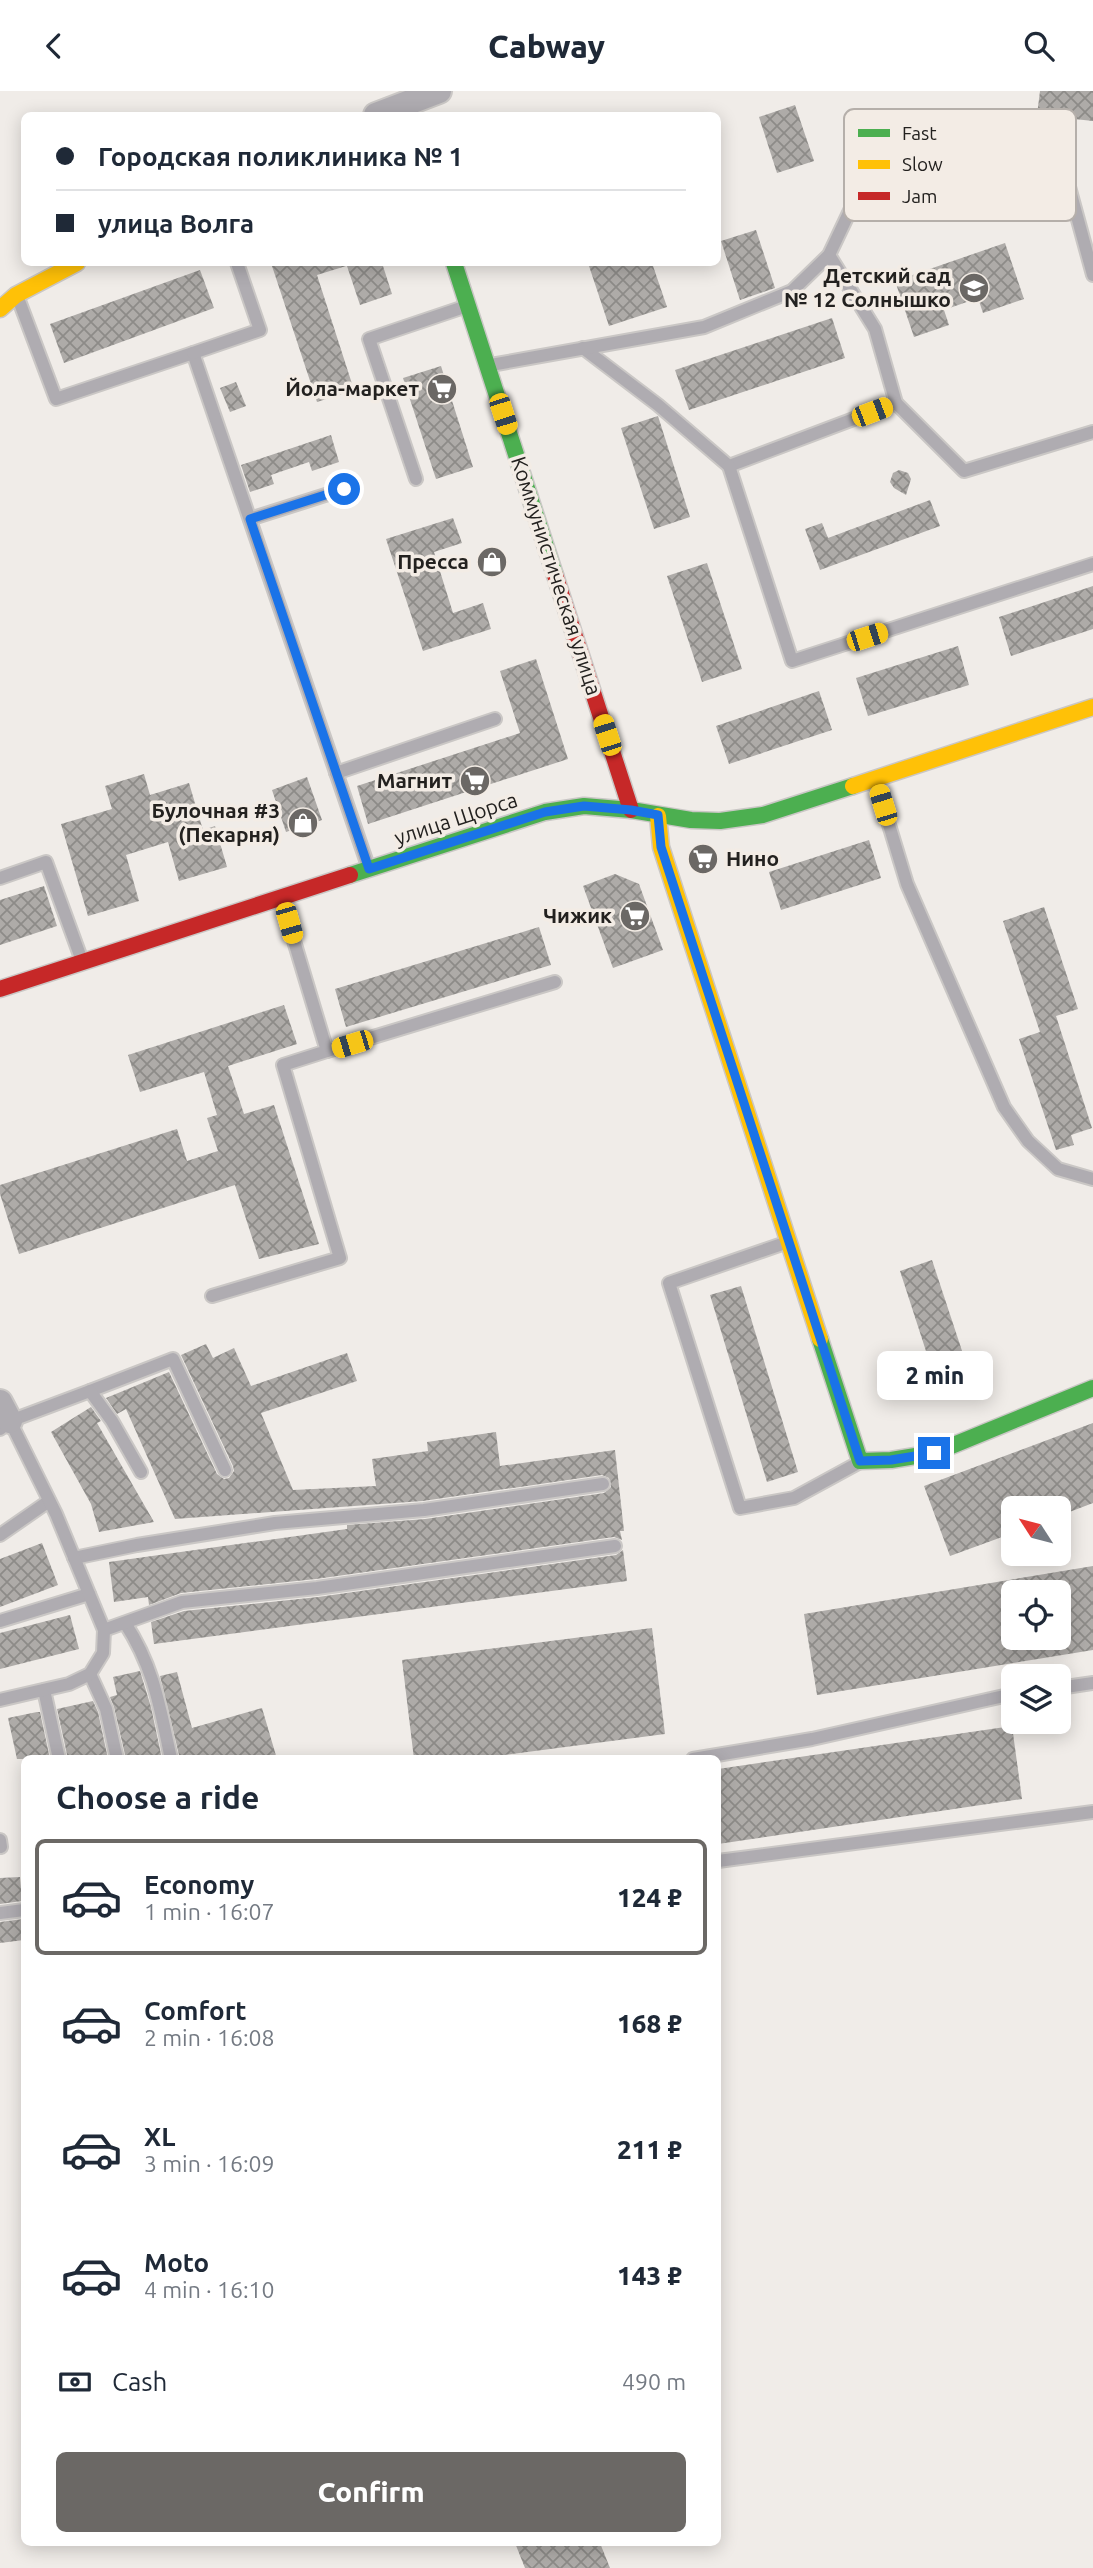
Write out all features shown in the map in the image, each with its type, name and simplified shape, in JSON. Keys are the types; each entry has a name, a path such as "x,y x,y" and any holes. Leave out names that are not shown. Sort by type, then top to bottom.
{"street":[{"path":"382,112 439,91"},
{"path":"0,309 16,295 72,266"},
{"name":"Коммунистическая улица","path":"455,266 631,810"},
{"name":"улица Щорса","path":"0,989 545,812 584,806 720,821 763,815 1093,707"},
{"path":"658,815 661,847 860,1461 891,1460 934,1453 1093,1388"}],"lane":[{"path":"1076,213 1093,275"},
{"path":"487,366 704,327 792,291 829,255 845,221"},
{"path":"829,255 875,329 896,403 964,471 1093,432"},
{"path":"16,295 56,399 260,330 238,266"},
{"path":"416,479 369,339 468,306"},
{"path":"583,348 658,405 729,466 792,661 1093,563"},
{"path":"193,353 369,869"},
{"path":"729,466 896,403"},
{"path":"250,519 344,489"},
{"path":"337,773 495,719"},
{"path":"875,778 906,884 1004,1107 1028,1141 1058,1169 1093,1179"},
{"path":"0,878 46,862 82,962"},
{"path":"281,898 327,1051"},
{"path":"212,1296 340,1258 283,1065 555,982"},
{"path":"789,1241 669,1283 740,1508 794,1498 860,1461"},
{"path":"0,1700 69,1684 90,1674 103,1653 104,1630 49,1501 3,1417 90,1391 173,1359 225,1470"},
{"path":"90,1391 112,1421 141,1472"},
{"path":"74,1558 275,1523 424,1510 603,1484"},
{"path":"0,1535 49,1501"},
{"path":"104,1630 182,1602 317,1587 615,1546"},
{"path":"0,1621 89,1594"},
{"path":"125,1623 140,1646 152,1676 170,1755"},
{"path":"90,1674 106,1709 116,1755"},
{"path":"1071,1686 1093,1683"},
{"path":"44,1690 58,1755"},
{"path":"717,1755 812,1739 1001,1697"},
{"path":"721,1861 1093,1812"},
{"path":"0,1913 21,1910"}],"building":[{"path":"1040,91 1093,91 1093,121 1076,119 1076,109 1038,109"},
{"path":"795,105 814,161 777,173 759,117"},
{"path":"756,230 775,288 740,300 721,241"},
{"path":"1005,243 1024,299 983,313 978,298 944,310 949,325 914,337 895,281"},
{"path":"272,266 346,266 317,275 354,390 317,402"},
{"path":"347,266 383,266 392,294 360,305"},
{"path":"589,266 653,266 667,307 609,326"},
{"path":"200,270 214,308 64,363 50,324"},
{"path":"832,318 845,358 689,410 675,370"},
{"path":"441,366 473,467 436,479 403,378"},
{"path":"236,382 246,406 230,412 220,388"},
{"path":"658,416 690,517 654,529 621,428"},
{"path":"331,435 339,462 312,471 309,462 271,475 274,484 250,492 241,465"},
{"path":"899,470 908,473 911,479 906,495 894,488 890,482 893,473"},
{"path":"930,500 940,526 820,570 805,529 822,523 828,538"},
{"path":"453,518 462,543 434,552 453,613 483,603 491,629 423,651 386,539"},
{"path":"707,563 742,669 702,682 667,576"},
{"path":"1093,586 1093,629 1011,656 999,617"},
{"path":"958,646 969,685 868,716 856,678"},
{"path":"536,659 568,759 368,824 357,786 520,733 500,671"},
{"path":"819,691 832,730 729,764 716,726"},
{"path":"144,774 150,795 189,783 203,830 215,826 227,867 179,881 168,842 126,855 139,901 88,916 61,824 112,809 105,786"},
{"path":"307,777 322,820 286,832 272,790"},
{"path":"869,840 881,878 781,910 769,872"},
{"path":"615,874 639,884 663,950 613,968 583,886"},
{"path":"44,886 57,926 0,945 0,900"},
{"path":"1044,907 1078,1009 1056,1016 1092,1128 1071,1135 1074,1145 1056,1150 1019,1039 1040,1032 1003,921"},
{"path":"539,927 551,965 346,1027 335,989"},
{"path":"284,1005 297,1044 228,1066 244,1114 274,1105 319,1244 259,1259 235,1185 19,1254 0,1194 0,1185 177,1129 187,1161 218,1151 207,1118 217,1115 204,1072 140,1092 128,1055"},
{"path":"932,1260 970,1375 937,1385 900,1271"},
{"path":"741,1286 798,1472 767,1482 710,1295"},
{"path":"206,1344 213,1358 234,1348 251,1386 347,1353 357,1381 261,1413 293,1490 376,1486 372,1459 428,1451 427,1442 496,1432 500,1466 615,1450 624,1531 620,1531 622,1540 614,1537 316,1579 181,1593 149,1605 148,1597 114,1602 109,1562 347,1529 347,1525 425,1519 604,1493 611,1487 609,1478 602,1475 423,1501 175,1519 126,1409 117,1414 106,1398 169,1372 217,1474 224,1479 229,1478 234,1471 233,1466 181,1355"},
{"path":"91,1407 101,1421 97,1423 154,1522 99,1532 91,1504 51,1432"},
{"path":"1093,1423 1093,1503 1071,1511 1071,1496 1001,1496 1001,1537 950,1556 924,1486"},
{"path":"42,1543 58,1585 0,1607 0,1559"},
{"path":"623,1550 627,1581 154,1644 151,1622 184,1611 318,1597 616,1555"},
{"path":"1093,1566 1093,1650 817,1695 804,1614 1001,1581 1001,1650 1071,1650 1071,1580 1009,1580"},
{"path":"70,1615 79,1649 0,1669 0,1633"},
{"path":"652,1628 665,1734 505,1755 414,1755 402,1660"},
{"path":"140,1671 161,1755 125,1755 110,1697 117,1695 113,1677"},
{"path":"177,1672 192,1728 262,1708 276,1755 179,1755 160,1676"},
{"path":"93,1701 107,1755 67,1755 57,1709"},
{"path":"40,1712 49,1755 21,1755 21,1759 17,1759 8,1718"},
{"path":"1001,1728 1001,1734 1013,1734 1022,1799 721,1844 721,1769"},
{"path":"20,1877 21,1901 0,1904 0,1878"},
{"path":"21,1919 21,1940 0,1943 0,1922"},
{"path":"516,2546 601,2546 610,2568 525,2568"}],"traffic: fast":[{"path":"455,266 555,575"},
{"path":"350,875 545,812 584,806 631,810 691,820 720,821 763,815 853,786"},
{"path":"820,1339 860,1461 891,1460 934,1453 1093,1388"}],"traffic: slow":[{"path":"0,309 16,295 71,266"},
{"path":"853,786 1093,707"},
{"path":"658,816 661,847 820,1339"}],"traffic: jam":[{"path":"555,575 631,810"},
{"path":"0,989 350,875"}],"place":[{"name":"Детский сад № 12 Солнышко","path":"974,288"},
{"name":"Йола-маркет","path":"442,389"},
{"name":"Пресса","path":"492,562"},
{"name":"Магнит","path":"475,781"},
{"name":"Булочная #3 (Пекарня)","path":"303,823"},
{"name":"Нино","path":"703,859"},
{"name":"Чижик","path":"635,916"}],"route":[{"path":"344,489 250,519 369,869 545,812 584,806 658,815 661,847 860,1461 891,1460 934,1453"}]}
